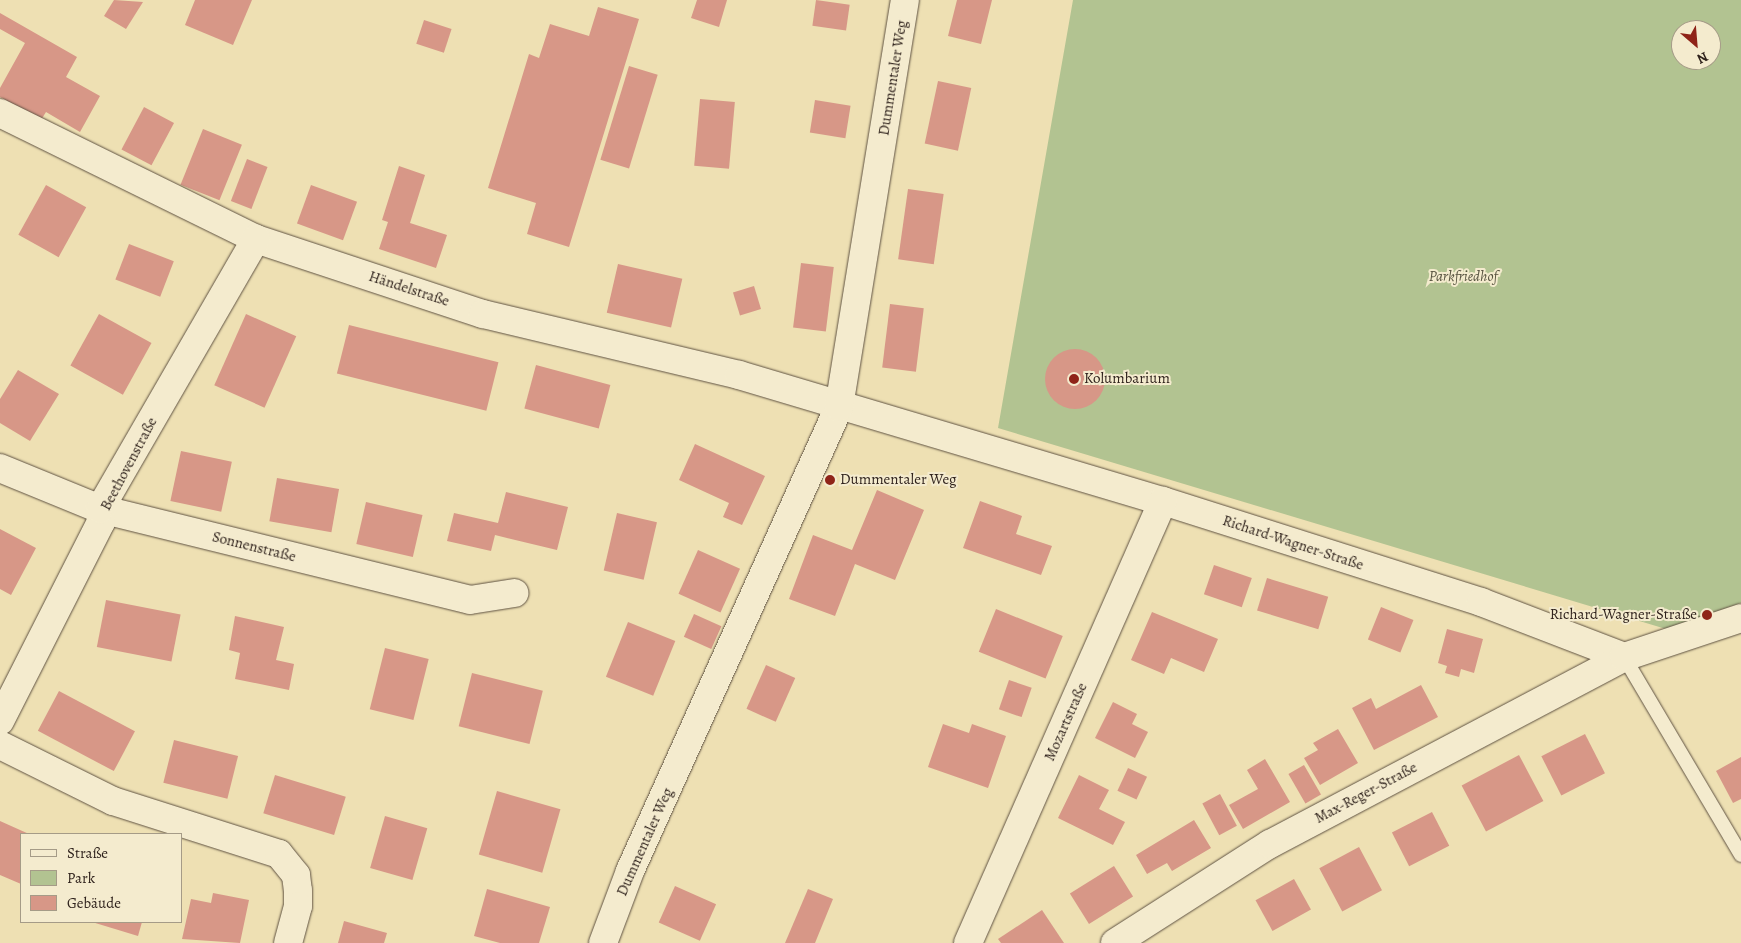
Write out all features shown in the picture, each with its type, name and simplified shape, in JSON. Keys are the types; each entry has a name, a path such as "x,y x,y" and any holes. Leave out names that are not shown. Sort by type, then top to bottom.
{"street":[{"name":"Dummentaler Weg","path":"603,943 630,871 839,407 906,0"},
{"name":"Händelstraße","path":"0,113 256,239 483,314 739,375 839,407"},
{"name":"Beethovenstraße","path":"0,721 101,522 100,509 256,239"},
{"name":"Richard-Wagner-Straße","path":"839,407 1163,502 1482,602 1624,657"},
{"name":"Sonnenstraße","path":"0,468 100,509 470,600 514,593"},
{"name":"Mozartstraße","path":"968,943 1163,502"},
{"path":"1624,657 1741,618"},
{"name":"Max-Reger-Straße","path":"1115,943 1270,844 1624,657"},
{"path":"0,744 113,801 278,854 296,875 298,891 298,906 288,943"}],"lane":[{"path":"1624,657 1741,856"}],"green space":[{"name":"Parkfriedhof","path":"1073,0 1741,0 1741,603 1666,629 998,428"}],"building":[{"path":"114,0 143,2 126,29 104,16"},
{"path":"195,0 252,0 233,45 185,25"},
{"path":"697,0 727,0 719,27 691,18"},
{"path":"816,0 850,5 846,30 812,26"},
{"path":"957,0 992,0 981,44 948,36"},
{"path":"598,7 639,19 569,247 527,234 536,203 488,188 529,54 539,58 550,24 589,36"},
{"path":"0,13 77,57 66,77 100,96 80,132 46,112 41,120 0,97 0,88 25,43 0,29"},
{"path":"424,20 452,29 444,53 416,44"},
{"path":"629,66 658,75 629,168 600,160"},
{"path":"938,81 971,88 958,151 925,144"},
{"path":"700,99 735,102 729,169 694,166"},
{"path":"815,100 851,106 845,138 810,133"},
{"path":"144,107 174,123 151,165 121,149"},
{"path":"203,129 242,145 219,200 181,185"},
{"path":"247,159 268,167 251,209 231,201"},
{"path":"399,166 425,175 410,223 447,235 436,268 379,249 388,222 382,220"},
{"path":"46,185 86,207 59,257 18,235"},
{"path":"311,185 357,202 343,240 297,224"},
{"path":"908,189 944,194 934,264 898,259"},
{"path":"129,244 174,261 160,297 115,279"},
{"path":"801,263 834,267 826,332 793,328"},
{"path":"618,264 682,279 671,328 607,313"},
{"path":"754,286 761,309 740,315 733,292"},
{"path":"890,304 924,308 916,372 882,368"},
{"path":"99,314 151,343 123,395 70,366"},
{"path":"246,314 296,336 265,408 214,385"},
{"path":"349,325 498,362 486,411 337,374"},
{"name":"Kolumbarium","path":"1075,349 1091,354 1096,358 1100,363 1105,379 1100,395 1096,400 1091,404 1075,409 1059,404 1054,400 1050,395 1045,379 1050,363 1054,358 1059,354"},
{"path":"536,365 610,385 599,428 524,408"},
{"path":"18,370 59,394 30,441 0,423 0,399"},
{"path":"695,444 765,476 742,525 723,517 729,503 679,480"},
{"path":"181,451 232,462 221,512 170,501"},
{"path":"277,478 339,489 331,532 269,521"},
{"path":"877,490 924,510 895,580 855,564 835,616 789,599 813,535 852,550"},
{"path":"506,492 568,507 557,550 495,535 491,551 447,541 454,513 498,523"},
{"path":"980,501 1022,516 1016,534 1052,546 1041,575 963,548"},
{"path":"366,502 423,515 413,557 356,544"},
{"path":"617,513 657,522 644,580 604,570"},
{"path":"0,529 36,548 11,595 0,589"},
{"path":"698,550 740,569 720,613 678,594"},
{"path":"1214,565 1252,578 1242,607 1204,594"},
{"path":"1267,578 1328,597 1318,629 1257,611"},
{"path":"106,600 181,615 171,662 97,647"},
{"path":"1381,607 1413,620 1400,653 1368,639"},
{"path":"996,609 1063,636 1046,679 979,652"},
{"path":"1152,612 1218,639 1204,672 1171,658 1164,674 1131,660"},
{"path":"694,614 721,626 711,649 684,637"},
{"path":"235,616 284,627 276,660 294,664 289,690 235,679 240,653 229,650"},
{"path":"628,622 675,641 653,696 606,677"},
{"path":"1447,629 1483,639 1474,673 1461,669 1459,677 1445,673 1447,666 1438,663"},
{"path":"385,648 429,659 413,720 370,709"},
{"path":"766,665 795,678 776,722 746,709"},
{"path":"472,673 543,691 530,744 459,726"},
{"path":"1009,680 1032,688 1022,717 999,709"},
{"path":"1421,685 1438,717 1374,750 1352,708 1371,698 1376,709"},
{"path":"59,691 135,731 114,771 38,731"},
{"path":"1113,702 1137,714 1132,724 1148,732 1135,758 1095,738"},
{"path":"943,724 969,733 972,724 1006,736 988,788 928,767"},
{"path":"1338,729 1358,763 1320,785 1304,758 1318,750 1313,743"},
{"path":"1585,734 1605,773 1561,795 1541,756"},
{"path":"174,740 238,756 227,799 163,783"},
{"path":"1519,755 1543,801 1486,831 1462,786"},
{"path":"1741,757 1741,799 1733,803 1716,771"},
{"path":"1265,759 1290,802 1243,829 1229,805 1258,789 1247,770"},
{"path":"1304,765 1321,794 1305,803 1288,774"},
{"path":"1128,768 1147,777 1136,800 1117,791"},
{"path":"275,775 346,797 334,835 263,813"},
{"path":"1079,775 1109,790 1099,809 1125,822 1113,845 1058,818"},
{"path":"497,791 560,809 542,873 479,854"},
{"path":"1220,794 1237,826 1219,835 1202,803"},
{"path":"1432,812 1449,846 1409,866 1392,832"},
{"path":"385,816 427,828 412,880 370,868"},
{"path":"1194,820 1211,848 1172,871 1167,863 1147,874 1136,855"},
{"path":"0,821 27,833 20,833 20,884 0,875"},
{"path":"1359,847 1382,890 1342,911 1319,868"},
{"path":"1114,866 1133,897 1089,924 1070,894"},
{"path":"1294,879 1311,910 1272,931 1256,900"},
{"path":"675,886 716,904 700,941 659,923"},
{"path":"487,889 550,907 539,943 500,943 474,936"},
{"path":"808,889 833,899 815,943 785,943"},
{"path":"213,893 249,900 240,943 182,939 191,899 211,903"},
{"path":"1042,910 1064,943 1001,943 998,939"},
{"path":"344,921 387,933 384,943 338,943"},
{"path":"95,923 142,923 138,936"}],"place":[{"name":"Kolumbarium","path":"1074,379"},
{"name":"Dummentaler Weg","path":"830,480"},
{"name":"Richard-Wagner-Straße","path":"1707,615"}]}
